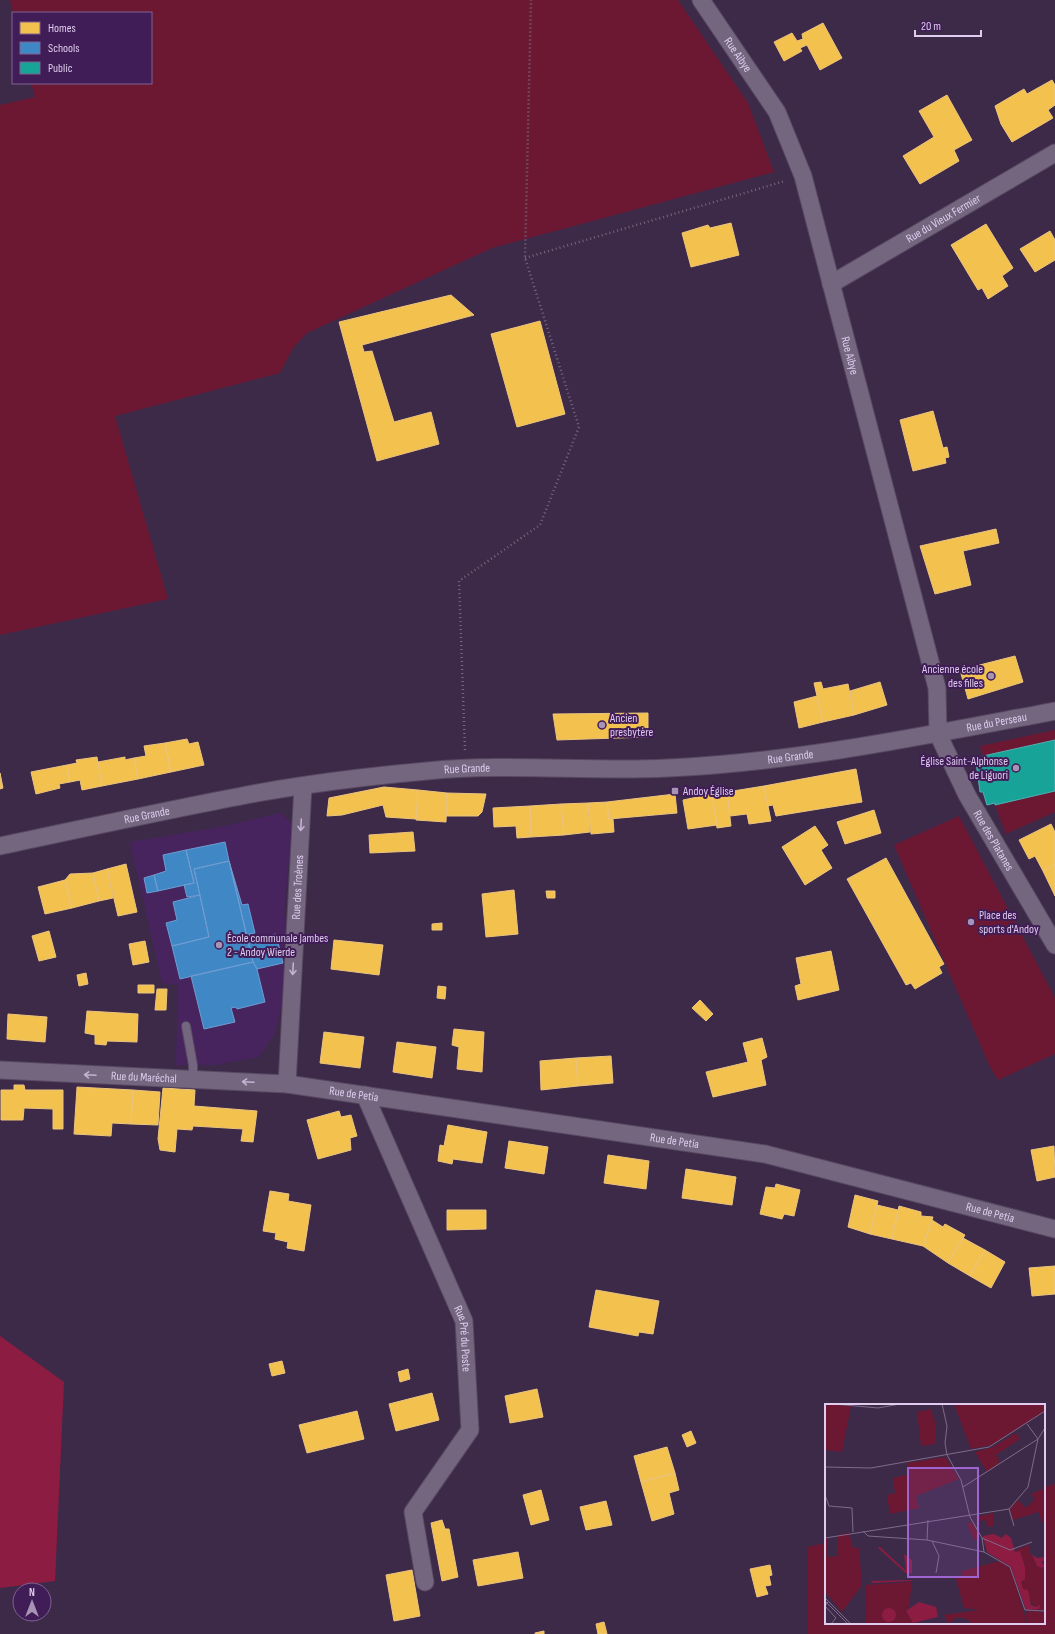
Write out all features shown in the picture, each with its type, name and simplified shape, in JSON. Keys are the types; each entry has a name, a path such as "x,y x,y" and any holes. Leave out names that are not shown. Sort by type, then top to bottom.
{"street":[{"name":"Rue Aibye","path":"701,0 777,112 803,176 830,284 937,688 938,734"},
{"name":"Rue du Vieux Fermier","path":"830,284 1055,152"},
{"name":"Rue du Perseau","path":"938,734 1055,712"},
{"name":"Rue Grande","path":"0,846 257,793 428,771 466,768 668,768 781,758 938,734"},
{"name":"Rue des Platanes","path":"938,734 967,795 1055,945"},
{"name":"Rue des Troènes","path":"287,1084 303,786"},
{"name":"Rue du Maréchal","path":"0,1070 287,1084"},
{"name":"Rue de Petia","path":"287,1084 765,1154 1055,1228"},
{"name":"Rue Pré du Poste","path":"366,1095 464,1321 470,1430 413,1512 425,1582"}],"lane":[{"path":"186,1026 193,1065 193,1079"}],"path":[{"path":"466,768 460,581 540,525 579,427 525,258 531,0"},
{"path":"525,258 803,176"}],"shaded area":[{"path":"10,0 678,0 748,103 774,172 492,248 307,333 293,348 280,373 115,416 168,599 0,635 0,105 35,97 31,84 152,84 152,12 13,12"},
{"path":"1055,730 1055,740 983,756 980,746"},
{"path":"1055,791 1055,812 1006,834 995,805"},
{"name":"École communale Jambes 2 - Andoy Wierde","path":"281,813 292,824 284,914 286,923 282,1003 275,1033 259,1057 216,1065 176,1065 178,985 162,983 130,842 220,827"},
{"name":"Place des sports d'Andoy","path":"959,816 1055,998 1055,1054 998,1080 990,1067 894,845"},
{"path":"0,1336 64,1382 55,1581 12,1582 12,1586 0,1588"},
{"path":"1055,1484 1055,1634 807,1634 807,1547 825,1543 825,1624 1045,1624 1045,1487"}],"building: Homes":[{"path":"823,23 842,58 820,70 807,45 800,48 802,51 784,61 774,42 792,33 797,41 803,39 802,34"},
{"path":"1052,80 1055,85 1055,105 1048,110 1053,118 1012,142 1001,124 995,106 1024,89 1027,94"},
{"path":"947,95 972,140 954,150 959,161 920,184 903,156 934,137 919,111"},
{"path":"731,223 739,255 691,267 682,233 708,225 710,228"},
{"path":"986,224 1013,268 1002,276 1008,286 988,299 982,288 978,290 951,245"},
{"path":"1050,231 1055,240 1055,260 1035,272 1020,249"},
{"path":"451,295 474,315 362,345 364,352 372,351 394,422 431,412 439,444 377,461 339,322"},
{"path":"540,321 565,414 517,427 491,334"},
{"path":"933,411 943,448 947,447 949,457 945,458 946,463 913,471 900,420"},
{"path":"996,529 999,543 963,551 971,585 935,594 920,546"},
{"name":"Ancienne école des filles","path":"1015,656 1023,682 968,699 960,670"},
{"path":"821,682 823,689 848,684 854,715 823,722 814,683"},
{"path":"880,682 887,705 854,715 850,691"},
{"path":"817,696 823,722 799,728 794,702"},
{"name":"Ancien presbytère","path":"648,713 648,737 557,740 553,714"},
{"path":"187,739 189,744 198,742 204,765 171,772 165,743"},
{"path":"165,743 171,772 138,779 134,758 146,756 144,746"},
{"path":"97,757 102,786 82,790 80,780 70,782 67,765 77,763 76,760"},
{"path":"125,757 125,760 134,758 138,779 102,786 98,762"},
{"path":"67,765 70,782 59,784 60,788 36,794 31,772"},
{"path":"856,769 862,802 776,816 773,805 768,806 764,786"},
{"path":"0,773 3,788 0,789"},
{"path":"764,786 771,821 749,824 747,814 730,816 727,792"},
{"path":"384,787 418,790 416,819 386,817 383,805 342,815 327,816 329,798"},
{"path":"418,790 447,793 446,822 416,820"},
{"path":"727,792 731,826 717,828 712,794"},
{"path":"447,793 486,794 482,812 478,816 446,816"},
{"path":"675,794 677,813 609,819 607,802"},
{"path":"712,794 717,825 688,829 683,800"},
{"path":"607,802 609,819 613,819 614,832 591,834 588,803"},
{"path":"588,803 590,832 564,835 561,804"},
{"path":"561,804 564,835 531,837 530,806"},
{"path":"530,806 531,837 517,838 516,826 494,827 493,808"},
{"path":"874,810 881,833 845,844 837,822"},
{"path":"1051,824 1055,832 1055,864 1043,871 1035,856 1029,859 1019,840"},
{"path":"815,826 828,845 821,850 832,868 805,885 782,847"},
{"path":"413,832 415,851 370,853 369,835"},
{"path":"886,858 944,964 939,967 942,973 915,989 911,983 906,985 847,879"},
{"path":"126,864 137,912 118,916 107,869"},
{"path":"1055,864 1055,896 1043,871"},
{"path":"107,869 113,898 99,901 93,873"},
{"path":"93,873 99,901 72,908 65,880 70,874"},
{"path":"65,880 72,908 45,914 38,887"},
{"path":"514,890 518,934 486,937 482,894"},
{"path":"546,891 555,891 555,898 547,898"},
{"path":"442,923 442,930 432,930 432,924"},
{"path":"49,931 56,957 39,961 32,936"},
{"path":"334,940 383,945 379,975 331,969"},
{"path":"145,941 149,962 133,965 129,944"},
{"path":"831,951 839,990 798,1000 795,986 801,984 796,958"},
{"path":"86,973 88,984 79,986 77,975"},
{"path":"138,985 154,985 154,993 138,993"},
{"path":"438,986 446,987 445,999 437,998"},
{"path":"157,989 167,989 166,1010 155,1010"},
{"path":"700,1000 713,1014 706,1021 692,1008"},
{"path":"87,1011 138,1014 137,1042 107,1041 106,1045 95,1044 95,1035 85,1033"},
{"path":"8,1014 47,1017 45,1042 7,1039"},
{"path":"454,1029 484,1032 482,1072 457,1069 459,1047 452,1045"},
{"path":"324,1032 364,1037 360,1068 320,1063"},
{"path":"762,1038 767,1057 761,1060 766,1085 713,1097 706,1072 748,1062 743,1043"},
{"path":"397,1042 436,1047 432,1078 393,1072"},
{"path":"611,1056 613,1083 578,1086 576,1058"},
{"path":"576,1058 578,1086 541,1090 540,1061"},
{"path":"14,1085 24,1085 25,1090 63,1090 63,1129 53,1129 53,1109 24,1108 23,1120 1,1120 1,1090 14,1090"},
{"path":"77,1087 133,1090 131,1124 112,1123 111,1136 74,1134"},
{"path":"163,1088 195,1090 194,1106 257,1111 253,1142 241,1141 243,1129 193,1126 192,1130 177,1129 175,1152 160,1150 158,1139"},
{"path":"133,1090 160,1092 158,1125 131,1124"},
{"path":"339,1111 341,1117 351,1115 357,1136 350,1138 351,1150 318,1159 307,1120"},
{"path":"448,1125 487,1132 482,1163 453,1159 452,1164 438,1161 440,1145 444,1146"},
{"path":"509,1141 548,1147 544,1174 505,1168"},
{"path":"1054,1146 1055,1177 1037,1181 1031,1150"},
{"path":"608,1155 649,1161 646,1189 604,1183"},
{"path":"686,1169 736,1177 732,1205 682,1198"},
{"path":"776,1184 800,1190 794,1216 784,1214 782,1219 760,1214 766,1187 775,1188"},
{"path":"270,1191 289,1194 288,1201 311,1205 304,1251 287,1248 288,1242 275,1239 276,1233 263,1231"},
{"path":"855,1195 878,1201 870,1234 848,1227"},
{"path":"877,1205 898,1210 892,1239 870,1234"},
{"path":"899,1206 921,1212 921,1216 933,1217 923,1246 892,1239"},
{"path":"447,1210 486,1210 486,1229 447,1230"},
{"path":"932,1220 943,1227 945,1224 965,1235 948,1263 923,1246"},
{"path":"963,1238 985,1250 970,1276 948,1263"},
{"path":"985,1250 1005,1262 991,1288 970,1276"},
{"path":"1055,1266 1055,1294 1032,1296 1029,1268"},
{"path":"596,1290 659,1301 653,1334 639,1332 638,1336 589,1327"},
{"path":"282,1361 285,1373 272,1376 269,1364"},
{"path":"408,1369 410,1379 400,1382 398,1372"},
{"path":"537,1389 543,1417 510,1423 505,1396"},
{"path":"432,1393 439,1420 396,1431 389,1404"},
{"path":"357,1411 364,1439 307,1453 299,1425"},
{"path":"691,1431 696,1443 687,1447 682,1435"},
{"path":"667,1447 675,1473 641,1482 634,1456"},
{"path":"675,1473 679,1490 669,1493 674,1514 652,1521 641,1482"},
{"path":"541,1490 549,1520 531,1525 523,1495"},
{"path":"606,1501 612,1525 586,1530 580,1507"},
{"path":"442,1520 445,1529 449,1529 458,1577 442,1581 431,1523"},
{"path":"518,1552 523,1578 478,1586 473,1560"},
{"path":"770,1565 772,1575 769,1576 771,1585 765,1586 768,1594 757,1597 750,1569"},
{"path":"412,1570 420,1616 394,1621 386,1575"},
{"path":"604,1622 607,1634 598,1634 596,1624"},
{"path":"544,1631 544,1634 535,1634 535,1633"}],"building: Schools":[{"path":"225,842 229,861 194,869 200,895 187,897 184,885 194,883 186,850"},
{"path":"186,850 194,883 158,891 154,875 166,871 163,855"},
{"path":"229,861 242,905 248,904 255,933 249,934 250,941 276,934 283,963 257,969 253,962"},
{"path":"229,861 253,962 180,979 172,946 209,937 194,869"},
{"path":"154,875 158,891 147,893 144,878"},
{"path":"200,895 209,937 172,946 166,923 177,920 173,902"},
{"path":"253,962 257,969 265,1002 237,1009 236,1007 231,1008 235,1022 204,1029 191,976"}],"building: Public":[{"name":"Église Saint-Alphonse de Liguori","path":"1055,740 1055,791 995,805 995,803 987,805 983,792 980,792 976,762 984,760 983,756"}],"place":[{"name":"Ancienne école des filles","path":"991,676"},
{"name":"Ancien presbytère","path":"602,725"},
{"name":"Église Saint-Alphonse de Liguori","path":"1016,768"},
{"name":"Andoy Église","path":"675,791"},
{"name":"Place des sports d'Andoy","path":"971,922"},
{"name":"École communale Jambes 2 - Andoy Wierde","path":"219,945"}]}
